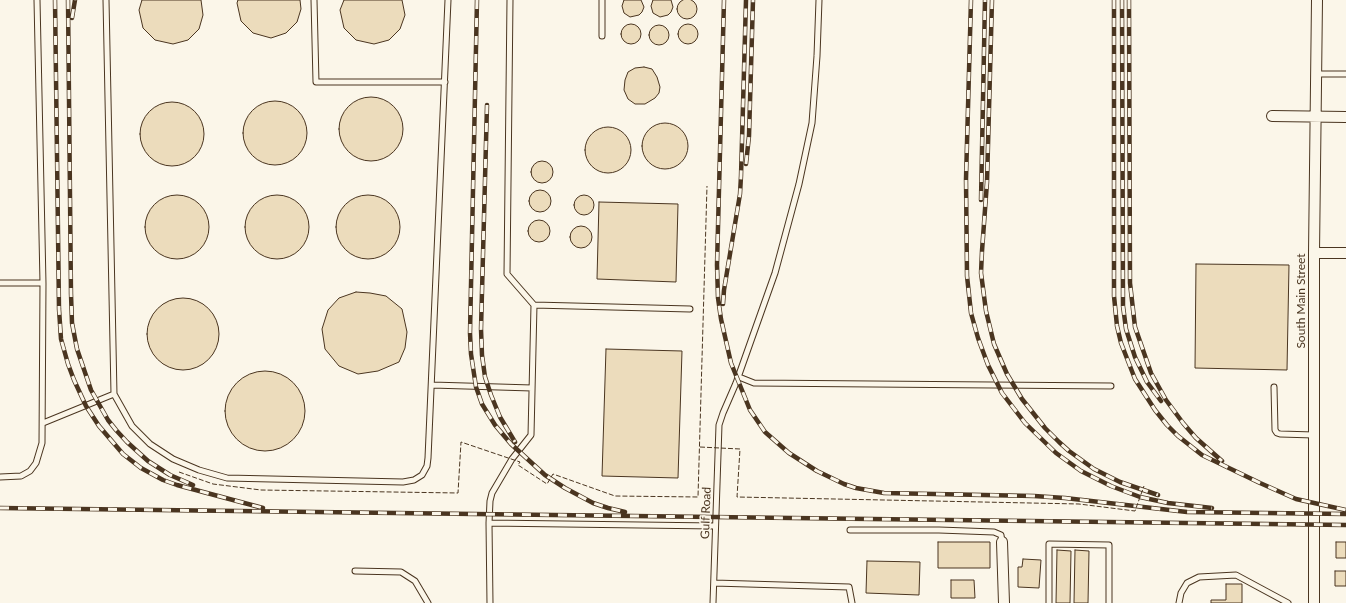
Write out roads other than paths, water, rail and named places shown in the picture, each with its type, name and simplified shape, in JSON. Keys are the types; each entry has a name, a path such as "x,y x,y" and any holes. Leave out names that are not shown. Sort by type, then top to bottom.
{"street":[{"name":"South Main Street","path":"1314,603 1314,253 1317,0"},
{"path":"1272,116 1346,117"},
{"path":"1314,253 1346,253"},
{"path":"1002,542 1004,603"}],"lane":[{"path":"0,477 21,476 30,471 36,463 42,444 43,283 37,0"},
{"path":"106,0 114,394 132,426 150,444 173,459 199,470 227,478 403,482 414,480 422,475 427,466 428,458 448,0"},
{"path":"314,0 316,82 444,82"},
{"path":"490,603 488,523 490,501 492,493 512,459 531,435 534,305 507,274 510,0"},
{"path":"602,0 602,36"},
{"name":"Gulf Road","path":"713,603 719,425 722,413 738,377 775,273 799,184 812,122 817,56 819,0"},
{"path":"1316,74 1346,74"},
{"path":"0,283 43,283"},
{"path":"534,305 690,308"},
{"path":"738,377 754,383 1111,386"},
{"path":"432,385 532,388"},
{"path":"1274,387 1275,430 1277,433 1314,434"},
{"path":"43,423 114,394"},
{"path":"488,523 715,526"},
{"path":"850,530 940,530 994,532 1001,535 1002,542"},
{"path":"1049,603 1049,544 1109,545 1109,603"},
{"path":"355,571 401,572 415,581 428,603"},
{"path":"1179,603 1181,593 1187,583 1198,577 1236,575 1288,603"},
{"path":"714,582 849,587 852,603"}],"railway":[{"path":"55,0 59,309 61,339 74,380 86,406 99,426 123,454 141,468 163,480 177,485 263,508"},
{"path":"68,0 71,294 72,323 77,349 91,390 108,420 116,430 148,461 170,475 193,485"},
{"path":"72,18 75,0"},
{"path":"477,0 470,333 471,354 476,387 482,404 495,425 511,444 545,475 593,503 625,512"},
{"path":"724,0 717,265 718,298 721,319 731,363 750,410 765,432 789,453 817,471 844,484 856,488 884,493 1034,496 1065,498 1187,512 1346,514"},
{"path":"723,304 740,194 746,0"},
{"path":"746,164 749,136 753,0"},
{"path":"971,0 966,179 967,276 971,313 988,365 1002,393 1025,423 1056,453 1081,471 1111,486 1140,497 1168,503 1212,508"},
{"path":"981,200 985,0"},
{"path":"992,0 987,182 981,273 986,311 994,344 1007,374 1022,399 1045,428 1059,442 1094,469 1120,482 1158,495"},
{"path":"1114,0 1114,296 1117,326 1121,343 1135,379 1155,410 1167,425 1202,455 1296,499 1346,510"},
{"path":"1122,0 1123,306 1126,329 1135,357 1147,382 1161,401"},
{"path":"1129,0 1130,283 1135,327 1151,373 1166,400 1196,438 1222,461"},
{"path":"487,105 481,329 482,355 485,377 491,395 500,417 515,442"},
{"path":"0,508 1346,525"}]}
